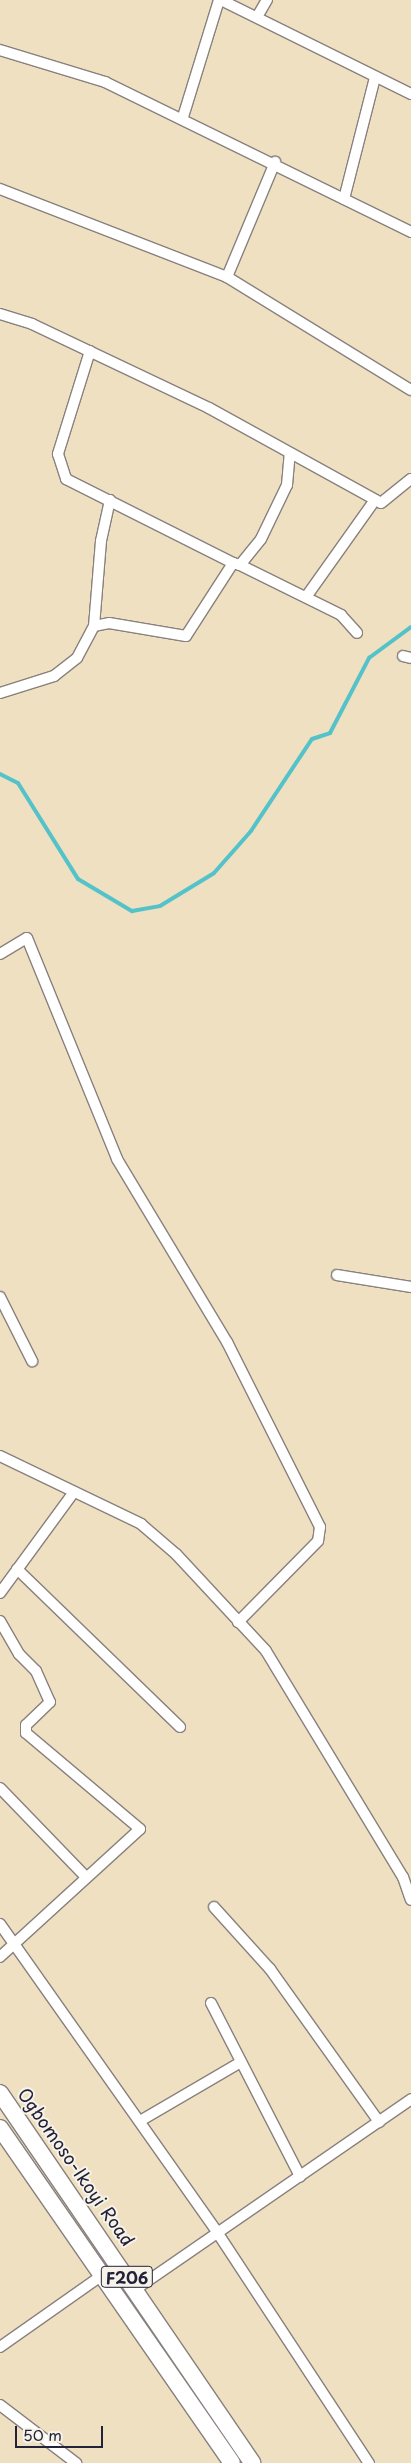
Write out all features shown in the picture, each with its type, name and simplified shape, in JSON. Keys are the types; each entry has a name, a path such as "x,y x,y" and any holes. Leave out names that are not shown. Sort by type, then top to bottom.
{"main road":[{"name":"Ogbomoso-Ikoyi Road","path":"0,2093 136,2289 252,2463"},
{"name":"F206","path":"0,2128 232,2463"},
{"path":"213,2437 228,2427"}],"street":[{"path":"183,118 220,0 411,94"},
{"path":"257,17 267,0"},
{"path":"0,50 104,82 275,162 411,232"},
{"path":"344,199 375,77"},
{"path":"227,277 275,162"},
{"path":"0,189 227,277 411,390"},
{"path":"0,314 90,351 290,453 381,503 411,479"},
{"path":"90,351 58,454 59,467 66,479 341,615 357,633"},
{"path":"94,626 109,623 186,636 280,504 290,453"},
{"path":"0,693 54,676 77,658 94,626 101,540 110,500"},
{"path":"306,598 375,500"},
{"path":"0,954 27,938 117,1159 227,1342 320,1527 318,1541 238,1622"},
{"path":"337,1275 411,1286"},
{"path":"0,1297 32,1361"},
{"path":"0,1456 141,1524 176,1554 266,1651 403,1877 411,1900"},
{"path":"0,1592 74,1492"},
{"path":"17,1569 180,1727"},
{"path":"0,1621 18,1654 36,1671 50,1702 26,1725 26,1733 140,1829 85,1876 0,1957"},
{"path":"0,1788 85,1876"},
{"path":"214,1907 270,1968 379,2122"},
{"path":"0,1924 16,1943 217,2232 369,2463"},
{"path":"211,2004 300,2176"},
{"path":"140,2121 241,2062"},
{"path":"136,2289 411,2099"},
{"path":"0,2346 101,2276"},
{"path":"0,2405 64,2459 76,2463"}],"waterway":[{"path":"0,774 18,783 78,879 132,911 160,906 214,873 251,831 312,739 330,733 369,658 411,627"}]}
